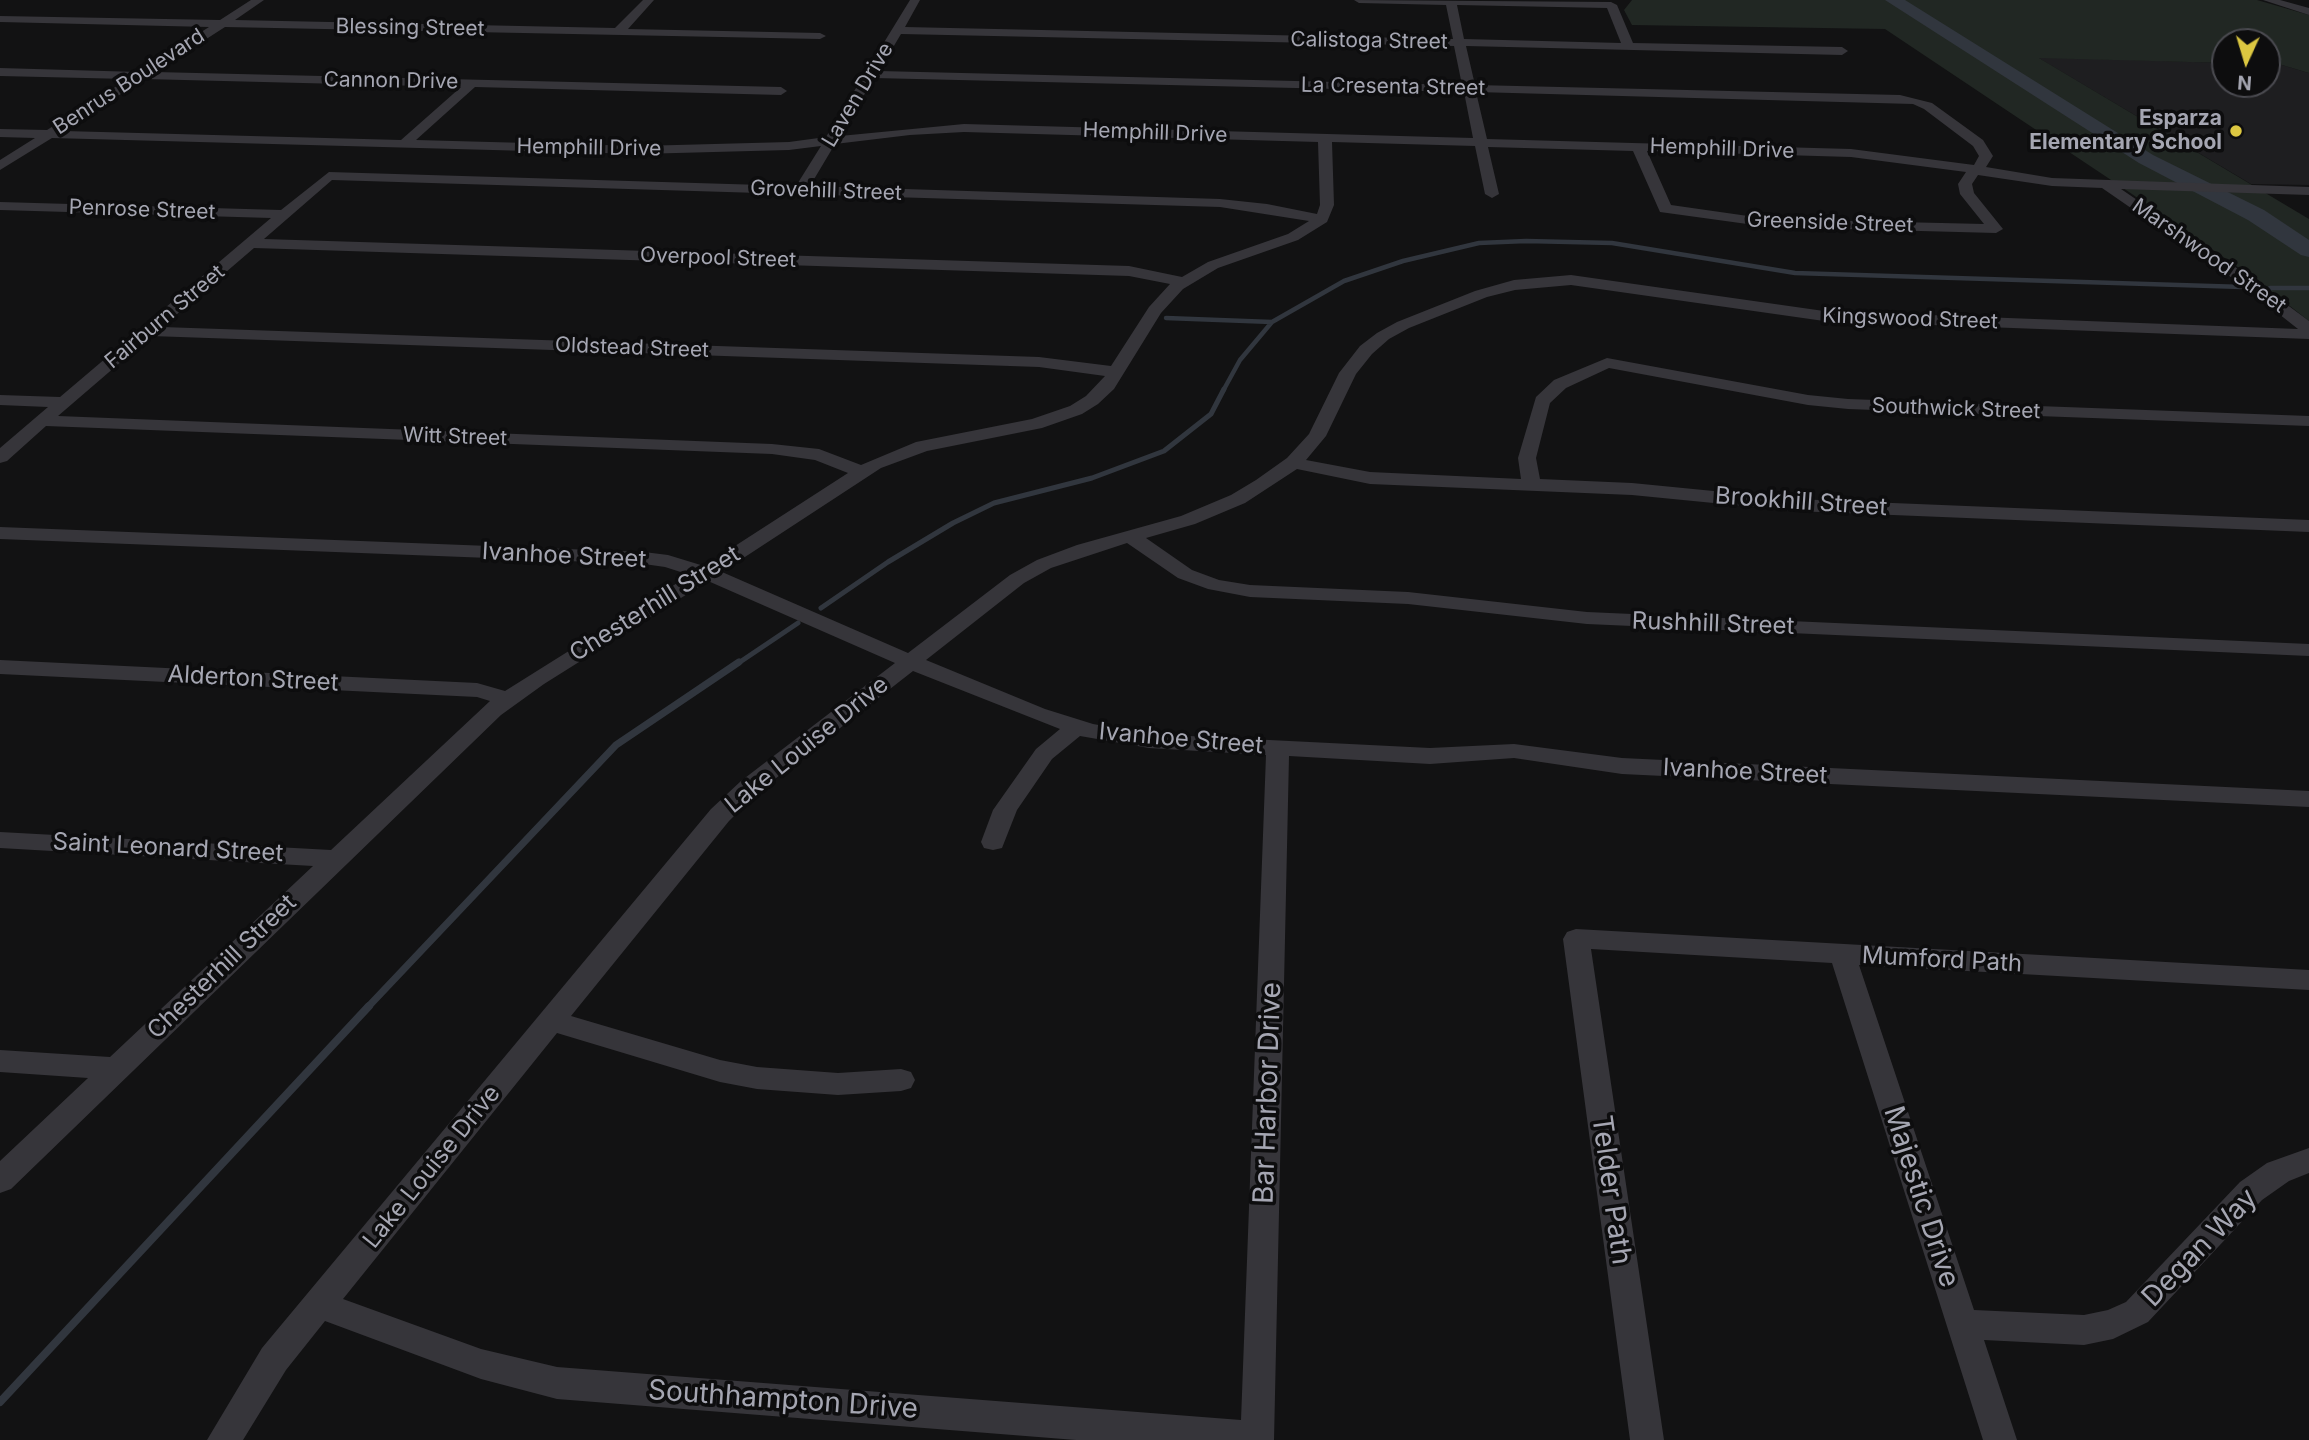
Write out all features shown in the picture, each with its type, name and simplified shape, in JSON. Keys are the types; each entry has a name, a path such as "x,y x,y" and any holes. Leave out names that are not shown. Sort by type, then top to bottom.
{"street":[{"name":"Benrus Boulevard","path":"0,166 138,75 259,0"},
{"path":"618,32 649,0"},
{"name":"Laven Drive","path":"801,190 915,0"},
{"path":"1359,0 1611,5 1629,47"},
{"path":"2268,0 2309,12"},
{"path":"1450,1 1492,194"},
{"name":"Blessing Street","path":"0,19 820,36"},
{"name":"Calistoga Street","path":"897,30 1842,51"},
{"name":"Cannon Drive","path":"0,72 781,91"},
{"name":"La Cresenta Street","path":"870,74 1916,101 1982,146 1986,156 1975,170"},
{"path":"404,144 473,83"},
{"name":"Hemphill Drive","path":"0,133 639,150 771,147 911,131 964,128 1871,154 2052,182 2309,191"},
{"path":"1322,219 1327,205 1325,138"},
{"name":"Greenside Street","path":"1639,147 1665,209 1769,223 1996,229 1967,194 1966,179 1975,170"},
{"name":"Grovehill Street","path":"329,176 1220,203 1266,208 1322,219"},
{"name":"Fairburn Street","path":"0,457 329,176"},
{"name":"Marshwood Street","path":"2108,186 2246,281 2309,331"},
{"path":"2280,190 2309,208"},
{"name":"Penrose Street","path":"0,206 285,214"},
{"name":"Chesterhill Street","path":"0,1180 505,700 895,454 922,446 1036,424 1076,410 1098,395 1116,372 1155,310 1184,282 1213,265 1293,237 1322,219"},
{"name":"Overpool Street","path":"251,243 1129,271 1184,282"},
{"name":"Kingswood Street","path":"1514,285 1556,280 1591,281 1786,312 1849,318 2309,331"},
{"name":"Lake Louise Drive","path":"224,1440 274,1359 720,815 775,765 1017,579 1044,564 1084,549 1188,520 1238,499 1294,462 1317,436 1348,373 1366,350 1383,336 1480,294 1514,285"},
{"name":"Oldstead Street","path":"148,331 1039,362 1116,372"},
{"name":"Southwick Street","path":"1531,484 1527,458 1542,401 1560,384 1606,363 1808,400 1848,404 2309,421"},
{"path":"0,400 66,402"},
{"name":"Witt Street","path":"43,421 772,449 819,455 863,472"},
{"name":"Brookhill Street","path":"1294,462 1331,472 1370,478 1658,490 1795,505 2309,526"},
{"name":"Ivanhoe Street","path":"0,533 644,558 676,563 707,573 1017,707 1076,727 1149,741 1430,756 1514,751 1622,766 2309,800"},
{"name":"Rushhill Street","path":"1131,537 1174,567 1199,580 1268,593 1408,598 1587,618 2309,650"},
{"name":"Alderton Street","path":"0,667 477,690 505,700"},
{"path":"993,842 1019,787 1044,754 1076,727"},
{"name":"Bar Harbor Drive","path":"1258,1438 1278,748"},
{"name":"Saint Leonard Street","path":"0,840 336,859"},
{"name":"Mumford Path","path":"1576,939 2309,980"},
{"name":"Telder Path","path":"1576,939 1647,1440"},
{"name":"Majestic Drive","path":"1842,954 2000,1440"},
{"path":"552,1021 720,1071 757,1078 838,1084 901,1080"},
{"path":"0,1061 116,1069"},
{"name":"Degan Way","path":"1962,1324 2084,1330 2113,1324 2137,1312 2251,1191 2278,1171 2309,1160"},
{"name":"Southhampton Drive","path":"320,1305 481,1364 557,1382 1258,1438"}],"shaded area":[{"path":"1632,0 2257,0 2309,15 2309,73 2281,65 2281,28 2211,28 2211,63 2039,58 2309,219 2309,321 2258,281 2129,192 1885,29 1632,25 1624,10"},
{"name":"Esparza Elementary School","path":"2037,57 2211,63 2211,98 2281,98 2281,65 2309,73 2309,185 2251,184"}],"waterway":[{"path":"1893,0 2146,159 2256,215 2309,250"},
{"path":"1272,322 1344,281 1403,261 1479,243 1526,241 1612,243 1795,273 2243,287"},
{"path":"2270,288 2309,288"},
{"path":"1166,318 1272,322"},
{"path":"1223,391 1240,360 1272,322"},
{"path":"821,608 888,562 953,523 994,503 1092,478 1164,451 1211,414 1224,389"},
{"path":"737,664 798,623"},
{"path":"367,1008 616,745 739,662"},
{"path":"0,1402 369,1006"}],"place":[{"name":"Esparza Elementary School","path":"2236,131"}]}
